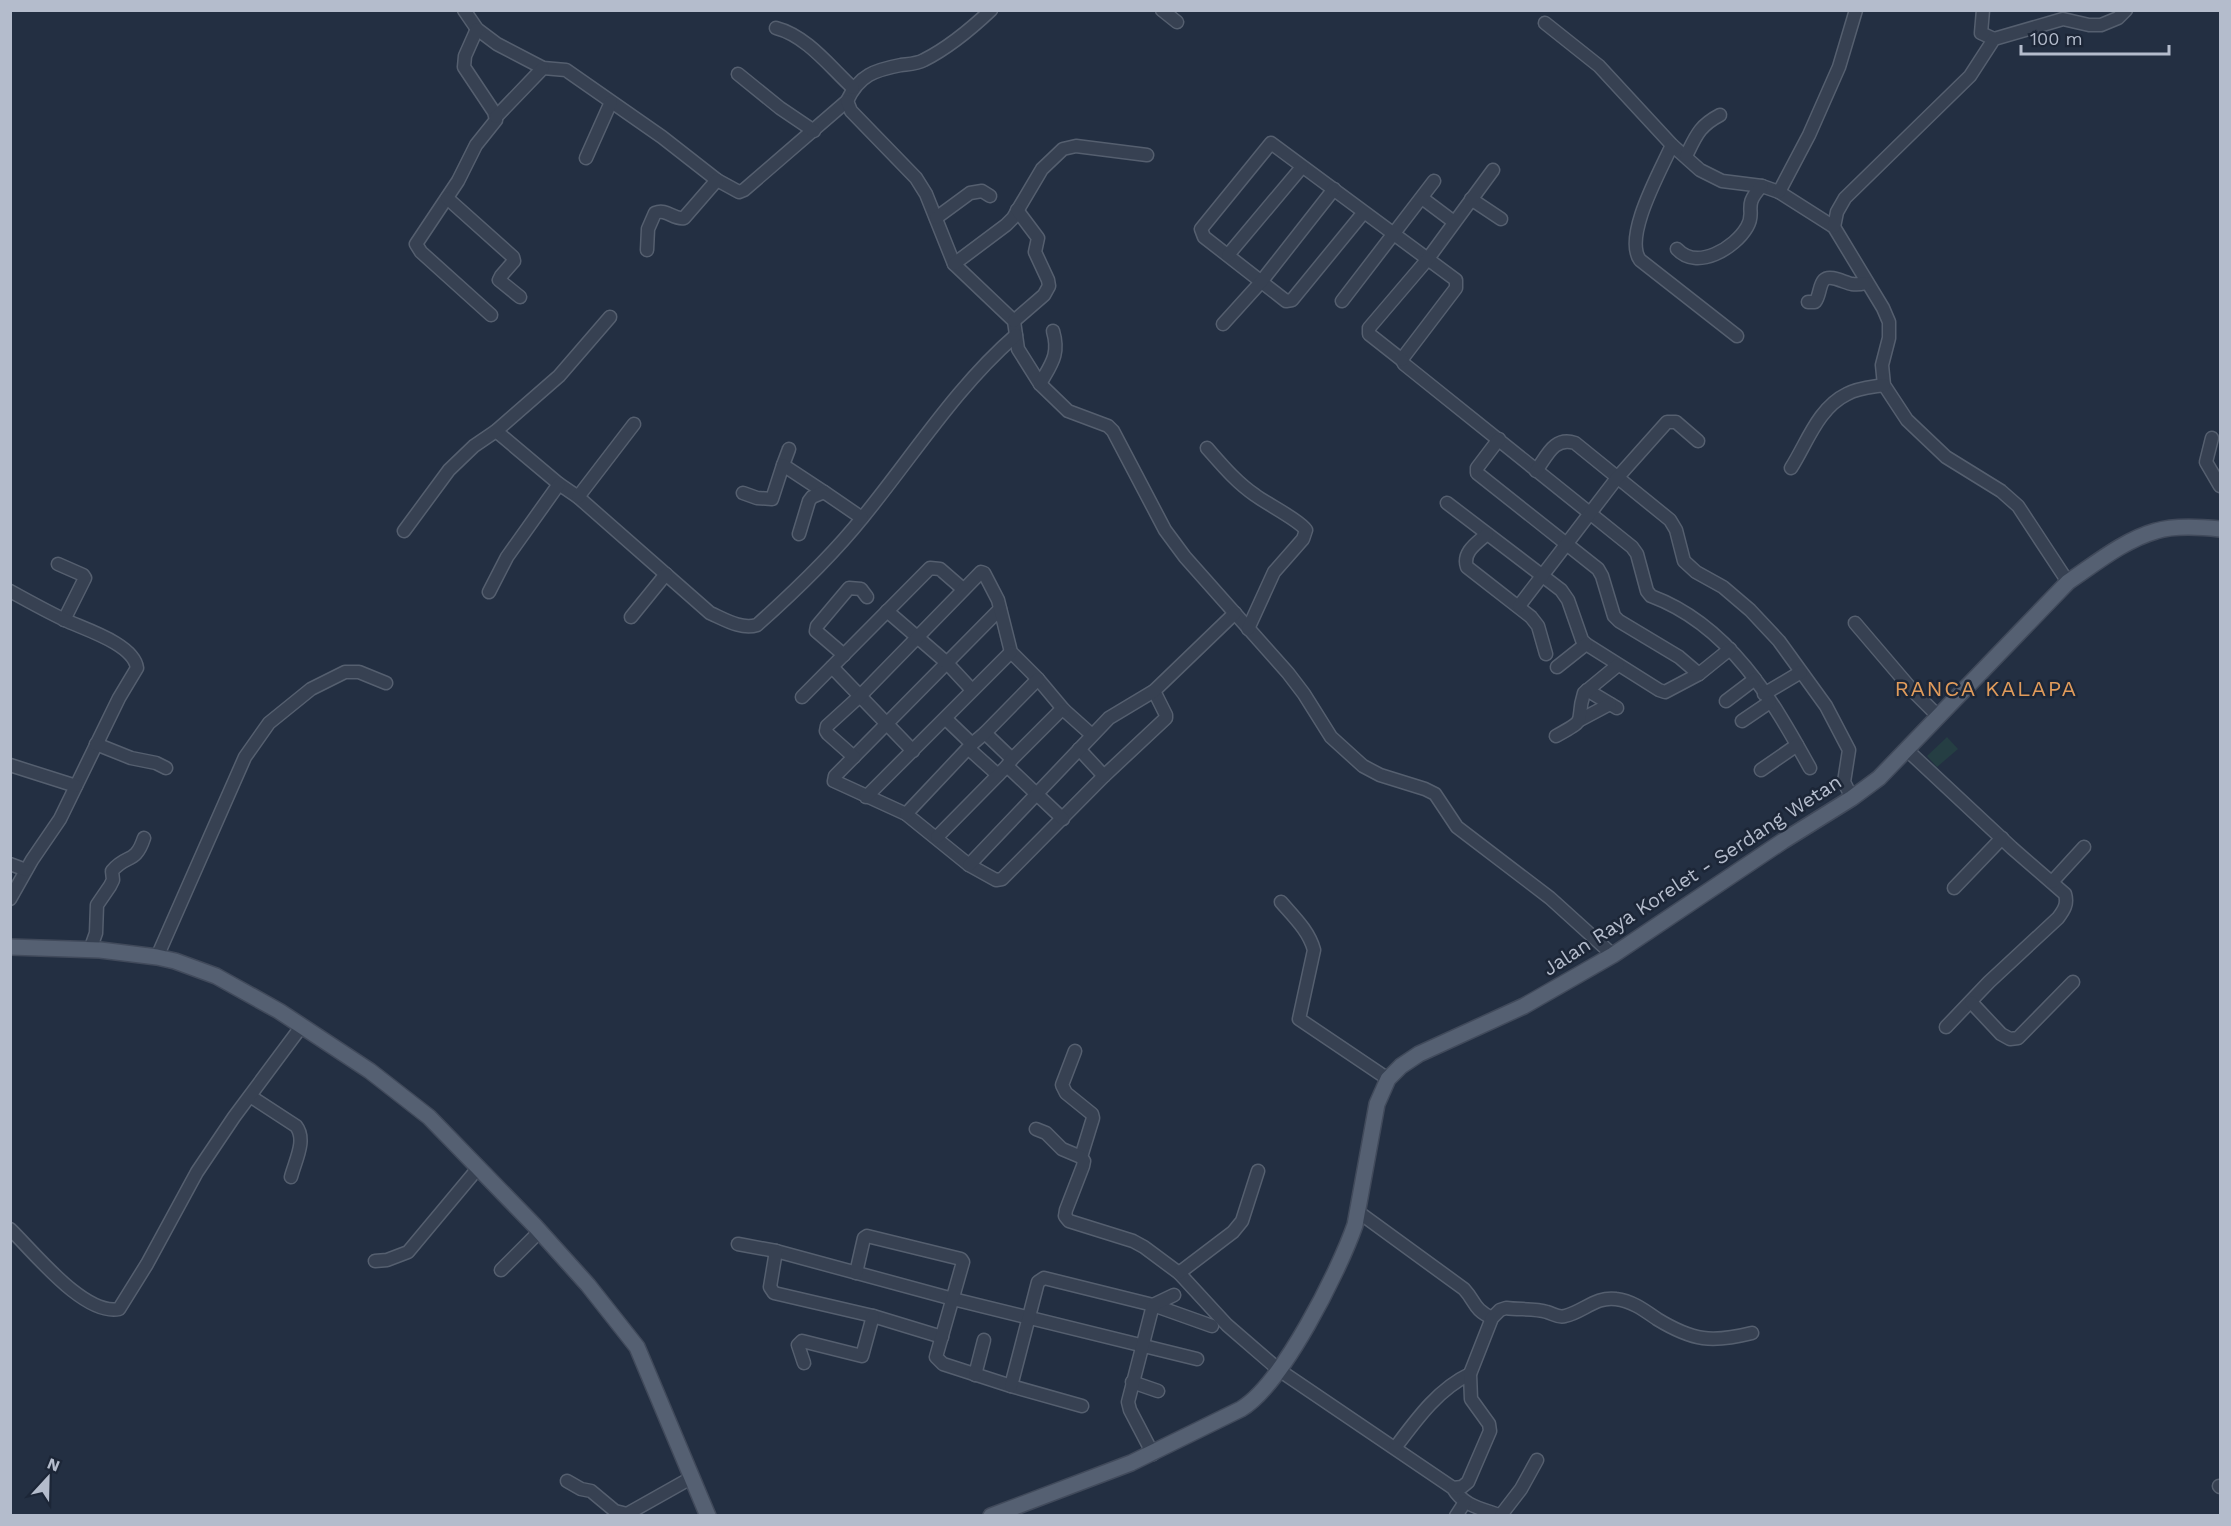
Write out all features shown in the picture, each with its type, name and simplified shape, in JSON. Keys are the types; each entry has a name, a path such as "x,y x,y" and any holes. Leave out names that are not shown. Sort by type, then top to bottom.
{"main road":[{"name":"Jalan Raya Korelet - Serdang Wetan","path":"991,1515 1153,1454 1250,1404 1279,1370 1335,1274 1352,1234 1377,1104 1388,1079 1401,1066 1419,1054 1524,1006 1613,955 1783,841 1852,798 1878,778 1906,750 2068,582 2127,544 2157,531 2219,526"},
{"path":"10,947 90,950 176,961 234,985 279,1011 370,1071 420,1110 479,1167 588,1285 637,1347 708,1515"}],"street":[{"path":"464,10 477,29 497,44 543,68 566,70 734,190 744,190 847,101 853,88 877,70 921,62 991,10"},
{"path":"1162,10 1177,22"},
{"path":"1779,192 1809,135 1839,67 1856,10"},
{"path":"1983,10 1981,33 1994,39"},
{"path":"1834,227 1837,212 1845,198 1970,76 1994,39 2063,19 2089,26 2101,25 2118,18 2126,10"},
{"path":"1545,23 1599,66 1672,145 1701,170 1722,181 1762,186 1779,192 1834,227 1884,308 1889,322 1890,338 1882,365 1884,385 1906,420 1946,457 2001,491 2018,506 2068,582"},
{"path":"776,28 790,32 800,39 853,88"},
{"path":"477,29 465,56 465,71 496,117"},
{"path":"491,315 417,247 417,240 458,181 476,145 495,123 496,117 543,68"},
{"path":"738,74 780,108 814,130"},
{"path":"847,101 850,111 916,178 926,194 954,264 1014,321 1018,349 1040,384 1068,411 1108,426 1113,431 1165,530 1185,557 1288,673 1331,737 1363,766 1380,775 1435,794 1456,827 1550,898 1613,955"},
{"path":"586,158 611,102"},
{"path":"1686,156 1700,129 1706,122 1720,115"},
{"path":"1364,212 1292,300 1286,301 1204,237 1201,230 1268,144 1273,143 1456,280 1456,288 1402,360"},
{"path":"1672,145 1641,213 1635,248 1636,255 1737,336"},
{"path":"954,264 1006,225 1042,169 1063,148 1076,146 1147,155"},
{"path":"1228,255 1302,166"},
{"path":"1493,170 1427,260 1368,331 1369,334 1632,547 1637,554 1647,591 1651,596 1700,621 1730,649 1755,679 1810,768"},
{"path":"647,250 648,230 655,213 664,211 678,219 684,218 717,180"},
{"path":"1342,301 1434,181"},
{"path":"1677,249 1684,255 1697,259 1711,256 1732,244 1746,230 1749,224 1751,199 1762,186"},
{"path":"1223,324 1261,282 1334,189"},
{"path":"936,218 970,193 981,191 990,196"},
{"path":"447,198 513,256 514,261 499,280 520,297"},
{"path":"1422,198 1454,222"},
{"path":"1471,199 1502,219"},
{"path":"1014,321 1044,296 1049,286 1035,252 1038,238 1017,210"},
{"path":"1808,302 1815,302 1818,298 1826,278 1856,285 1867,283"},
{"path":"404,531 449,470 474,446 496,431 559,376 610,316"},
{"path":"1040,384 1057,349 1053,331"},
{"path":"496,431 559,484 578,496 710,612 724,619 752,627 782,603 824,561 862,518 987,360 1016,335"},
{"path":"1791,468 1812,429 1837,400 1849,392 1884,385"},
{"path":"1519,606 1617,478 1667,422 1676,422 1698,441"},
{"path":"578,496 634,424"},
{"path":"1499,438 1478,468 1477,473 1598,569 1614,616 1619,621 1679,657 1699,674"},
{"path":"2212,438 2206,462 2220,486"},
{"path":"1536,471 1555,443 1564,441 1575,443 1670,520 1676,530 1684,561 1696,572 1723,587 1750,610 1779,640 1826,706 1847,745 1849,757 1844,782 1852,798"},
{"path":"1207,448 1239,483 1273,508 1295,520 1306,530 1303,539 1274,573 1248,629"},
{"path":"743,493 772,500 789,449"},
{"path":"783,465 862,518"},
{"path":"489,592 507,556 559,484"},
{"path":"799,534 809,501 812,497 824,492"},
{"path":"1447,503 1565,594 1582,640 1586,644 1655,688 1665,692 1699,674 1730,649"},
{"path":"1487,534 1468,552 1467,567 1519,606 1538,626 1546,654"},
{"path":"58,564 85,578 64,620"},
{"path":"802,697 930,568 940,569 963,590"},
{"path":"854,758 828,734 826,729 832,720 860,696 978,573 983,572 992,586 1011,652 1064,710 1092,735"},
{"path":"631,617 666,574"},
{"path":"844,655 816,631 817,626 849,588 861,589 867,597"},
{"path":"10,591 64,620 111,640 134,659 137,665 60,819 26,870 10,899"},
{"path":"1000,609 946,662 888,725 835,776 834,781 906,814 969,865 996,880 1001,880 1104,776 1166,718 1156,689"},
{"path":"887,611 946,662 972,690"},
{"path":"969,865 1117,711 1156,689 1235,613"},
{"path":"1855,623 1913,691 1938,716"},
{"path":"1557,667 1586,644"},
{"path":"866,797 1011,652"},
{"path":"1580,720 1583,697 1587,690 1618,665"},
{"path":"832,667 914,751"},
{"path":"157,957 244,757 269,723 311,689 345,672 359,672 386,683"},
{"path":"1742,721 1801,672"},
{"path":"906,814 1038,679"},
{"path":"1726,701 1755,679"},
{"path":"1556,736 1580,720 1613,706 1587,690"},
{"path":"937,837 1060,711 1064,710"},
{"path":"946,719 970,746 1006,767 1063,819"},
{"path":"985,734 1006,767"},
{"path":"96,744 131,758 156,763 166,768"},
{"path":"1761,770 1797,745"},
{"path":"1079,749 1104,776"},
{"path":"1906,750 2066,894 2066,904 2063,910 1946,1027"},
{"path":"10,765 76,786"},
{"path":"90,950 96,933 97,905 113,880 112,871 118,864 140,852 144,838"},
{"path":"1954,888 2002,838"},
{"path":"2052,882 2084,847"},
{"path":"10,864 26,870"},
{"path":"1281,902 1305,931 1314,950 1299,1019 1388,1079"},
{"path":"1971,1002 2001,1034 2010,1039 2018,1038 2073,982"},
{"path":"10,1229 80,1296 100,1308 112,1311 119,1309 147,1264 197,1172 301,1027"},
{"path":"1075,1051 1062,1085 1066,1092 1094,1118 1081,1157"},
{"path":"250,1096 296,1126 300,1131 302,1139 291,1177"},
{"path":"1036,1129 1046,1133 1062,1149 1081,1157 1084,1161 1066,1210 1066,1219 1138,1244 1179,1273 1227,1325 1279,1370 1453,1488 1465,1502 1502,1515 1521,1489 1537,1460"},
{"path":"375,1261 399,1257 408,1252 479,1167"},
{"path":"1179,1273 1233,1232 1242,1221 1258,1171"},
{"path":"1357,1211 1464,1289 1476,1308 1492,1318"},
{"path":"501,1270 539,1232"},
{"path":"856,1273 864,1238 867,1236 961,1259 963,1262 937,1360 975,1375 1082,1406"},
{"path":"738,1244 776,1251 953,1299 1197,1359"},
{"path":"776,1251 770,1287 774,1293 873,1316 942,1336"},
{"path":"1011,1386 1038,1282 1044,1278 1153,1305 1212,1326"},
{"path":"1153,1454 1128,1402 1153,1305 1174,1295"},
{"path":"1453,1488 1462,1487 1468,1482 1490,1431 1489,1424 1470,1399 1470,1374 1492,1318 1500,1310 1506,1308 1565,1316 1609,1299 1627,1301 1636,1305 1677,1331 1688,1335 1725,1340 1752,1333"},
{"path":"804,1364 798,1345 802,1341 862,1356 873,1316"},
{"path":"975,1375 984,1340"},
{"path":"1395,1448 1421,1412 1458,1379 1470,1374"},
{"path":"1132,1382 1158,1391"},
{"path":"567,1481 581,1489 591,1491 615,1511 627,1515 691,1478"},
{"path":"1456,1515 1465,1502"}],"green space":[{"path":"1947,737 1958,749 1937,767 1927,756"}],"district":[{"name":"RANCA KALAPA","path":"1986,688"}]}
